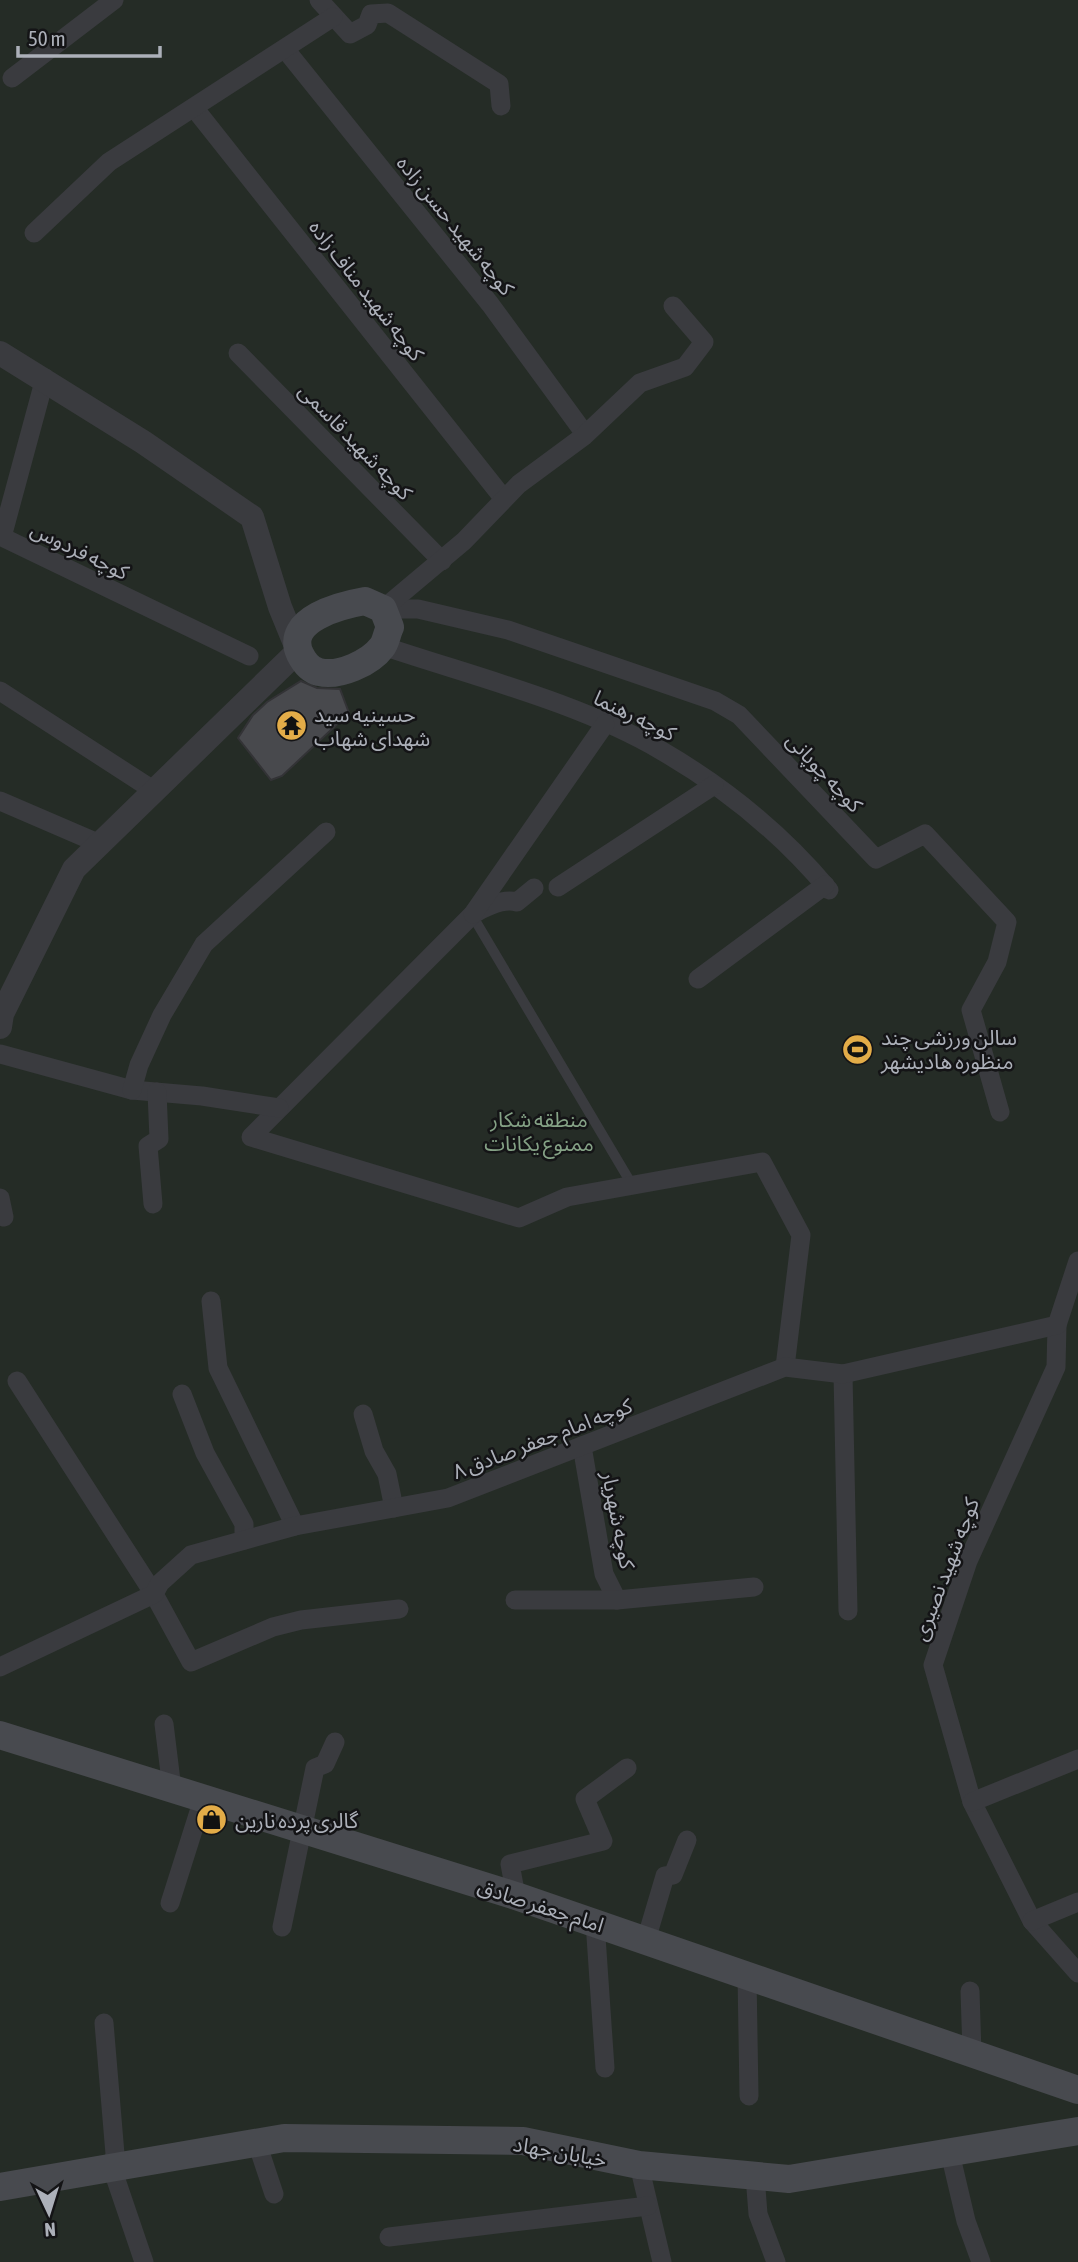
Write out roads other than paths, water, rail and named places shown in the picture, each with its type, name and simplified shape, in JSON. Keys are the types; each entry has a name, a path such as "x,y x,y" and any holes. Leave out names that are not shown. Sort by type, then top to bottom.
{"main road":[{"path":"365,601 383,609 390,627 383,646 364,662 319,672 306,664 298,650 299,634 310,621 327,610 365,601"},
{"name":"امام جعفر صادق","path":"0,1735 595,1922 1078,2090"},
{"name":"خیابان جهاد","path":"0,2187 284,2138 523,2141 639,2165 789,2179 1078,2131"}],"street":[{"path":"12,78 114,0"},
{"path":"319,0 350,34 367,25 371,14 388,12 499,85 501,106"},
{"path":"34,233 109,162 195,109 333,17"},
{"name":"کوچه شهید حسن زاده","path":"285,49 490,304 585,434"},
{"name":"کوچه شهید مناف زاده","path":"195,109 504,499"},
{"path":"383,609 442,561 519,484 585,434 640,383 685,367 704,342 673,306"},
{"name":"کوچه شهید قاسمی","path":"238,352 442,561"},
{"path":"0,353 45,378 252,517 280,607 298,650 74,869 2,1014 0,1027"},
{"name":"کوچه فردوس","path":"45,378 2,537 249,656"},
{"name":"کوچه چوپانی","path":"383,609 418,609 508,630 611,668 715,701 739,715 876,859 925,834 1007,922 997,962 971,1010 1000,1112"},
{"name":"کوچه رهنما","path":"383,646 605,724 661,750 741,804 827,888 698,979"},
{"path":"0,691 153,790"},
{"path":"605,724 472,915 251,1137 519,1219 567,1197 631,1183 762,1162 801,1235 785,1367"},
{"path":"558,887 714,785"},
{"path":"0,802 100,844"},
{"path":"132,1090 139,1065 162,1015 204,944 326,832"},
{"path":"472,915 488,906 511,900 517,902 534,888"},
{"path":"0,1054 132,1090 279,1108"},
{"path":"153,1205 148,1146 159,1139 157,1092"},
{"path":"1057,1325 1078,1261"},
{"path":"211,1301 218,1368 295,1526"},
{"name":"کوچه امام جعفر صادق ۸","path":"0,1667 155,1594 160,1583 191,1555 295,1526 448,1498 785,1367 843,1374 1057,1325"},
{"name":"کوچه شهید نصیری","path":"1057,1325 1056,1367 968,1561 933,1665 972,1802 1032,1921 1078,1973"},
{"path":"843,1374 849,1611"},
{"path":"17,1381 155,1594 191,1662 273,1627 301,1620 399,1609"},
{"path":"181,1394 205,1454 244,1524 244,1540"},
{"path":"363,1415 374,1451 387,1474 394,1508"},
{"name":"کوچه شهریار","path":"582,1446 604,1574 617,1600"},
{"path":"514,1600 617,1600 754,1587"},
{"path":"164,1724 172,1789"},
{"path":"282,1927 314,1768 325,1764 335,1742"},
{"path":"972,1802 1078,1759"},
{"path":"516,1896 510,1864 603,1841 586,1799 627,1768"},
{"path":"170,1903 203,1799"},
{"path":"646,1940 665,1876 673,1875 687,1840"},
{"path":"1032,1921 1078,1902"},
{"path":"595,1922 605,2068"},
{"path":"747,1975 749,2096"},
{"path":"970,1991 972,2053"},
{"path":"104,2023 115,2154 112,2168 144,2262"},
{"path":"257,2143 274,2193"},
{"path":"950,2152 966,2221 981,2262"},
{"path":"639,2165 662,2262"},
{"path":"755,2176 758,2214 776,2262"},
{"path":"389,2237 648,2206"}],"lane":[{"path":"472,915 631,1183"}],"place":[{"name":"حسینیه سید شهدای شهاب","path":"291,726"},
{"name":"سالن ورزشی چند منظوره هادیشهر","path":"858,1049"},
{"name":"گالری پرده نارین","path":"212,1820"}],"park label":[{"name":"منطقه شکار ممنوع یکانات","path":"539,1131"}]}
